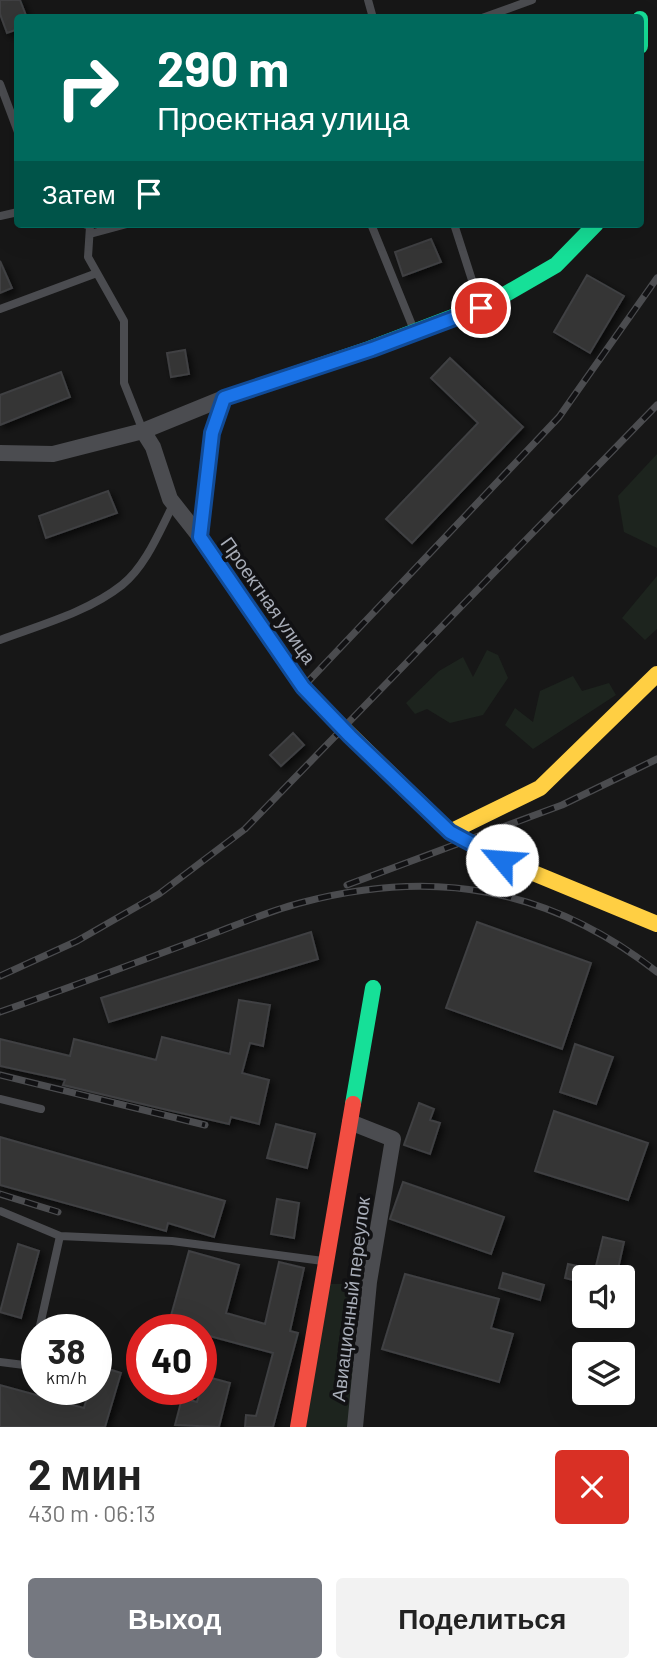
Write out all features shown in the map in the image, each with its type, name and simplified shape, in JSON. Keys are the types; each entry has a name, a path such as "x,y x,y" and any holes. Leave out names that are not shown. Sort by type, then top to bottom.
{"street":[{"path":"0,453 53,454 143,431 224,398 481,308 536,281 572,253 593,228"},
{"name":"Проектная улица","path":"224,398 212,433 200,537 303,687 450,832 502,860 657,924"},
{"path":"143,431 153,447 174,503 200,537"},
{"path":"450,832 540,788 657,674"},
{"name":"Авиационный переулок","path":"298,1427 373,989"},
{"name":"Авиационный переулок","path":"350,1122 393,1139 369,1282 355,1427"}],"lane":[{"path":"495,0 499,9"},
{"path":"490,14 532,0"},
{"path":"0,84 14,121"},
{"path":"89,228 88,257 124,321 124,383 143,431"},
{"path":"373,228 415,332"},
{"path":"455,228 481,308"},
{"path":"0,309 97,273"},
{"path":"0,640 80,609 123,584 150,549 174,503"},
{"path":"0,1098 41,1109"},
{"path":"0,1211 60,1236 172,1241 326,1261"},
{"path":"43,1314 60,1236"},
{"path":"0,1362 21,1366"}],"shaded area":[{"path":"657,454 657,548 624,532 618,496"},
{"path":"657,576 657,629 645,640 622,618"},
{"path":"487,650 498,655 508,678 483,715 450,723 427,709 415,714 406,703 439,671 463,657 473,677"},
{"path":"573,676 582,691 609,683 616,695 533,749 505,725 515,708 533,722 540,691"},
{"path":"329,1284 347,1284 363,1294 351,1427 306,1427"}],"building":[{"path":"0,0 20,0 25,14 14,14 14,30 7,33 0,14"},
{"path":"431,239 441,262 403,276 395,252"},
{"path":"0,261 12,288 0,293"},
{"path":"587,275 624,296 590,353 554,332"},
{"path":"185,350 189,374 171,377 167,353"},
{"path":"450,358 523,427 412,543 386,519 478,423 431,378"},
{"path":"61,372 70,397 0,425 0,395"},
{"path":"108,491 117,513 46,538 39,516"},
{"path":"293,733 304,745 281,766 270,755"},
{"path":"477,922 591,963 562,1049 446,1008"},
{"path":"311,932 318,959 109,1022 101,998"},
{"path":"239,1000 270,1005 263,1046 250,1043 242,1073 269,1080 259,1124 231,1117 229,1124 63,1085 65,1080 0,1066 0,1039 70,1056 74,1039 156,1060 162,1037 230,1054"},
{"path":"575,1044 613,1057 596,1104 560,1092"},
{"path":"419,1103 434,1109 430,1120 440,1123 430,1154 404,1145"},
{"path":"554,1111 648,1143 628,1200 535,1171"},
{"path":"276,1124 315,1134 307,1168 267,1158"},
{"path":"0,1137 225,1201 214,1237 168,1223 166,1231 0,1185"},
{"path":"403,1182 504,1217 491,1254 390,1219"},
{"path":"277,1199 299,1203 294,1238 271,1234"},
{"path":"603,1237 624,1242 619,1265 596,1265"},
{"path":"18,1244 39,1251 21,1318 0,1312"},
{"path":"189,1251 239,1265 226,1313 265,1324 279,1262 304,1268 290,1331 298,1333 273,1427 245,1427 246,1415 256,1416 273,1353 217,1338 217,1314 171,1314"},
{"path":"568,1264 572,1265 572,1280 565,1278"},
{"path":"503,1273 544,1285 540,1300 499,1288"},
{"path":"405,1274 499,1299 491,1328 513,1334 499,1382 382,1349"},
{"path":"112,1370 121,1373 112,1403"},
{"path":"217,1380 230,1383 219,1427 175,1425 180,1405 217,1405"},
{"path":"0,1385 21,1391 21,1405 73,1405 84,1408 85,1405 112,1405 105,1427 0,1427"}],"railway":[{"path":"303,687 559,417 657,278"},
{"path":"0,976 77,941 159,894 245,829 657,405"},
{"path":"347,885 562,805 657,759"},
{"path":"0,1012 276,910 352,892 399,887 445,887 490,893 533,904 575,921 616,943 657,972"},
{"path":"0,1075 205,1125"},
{"path":"0,1194 58,1212"}],"traffic: fast":[{"path":"334,719 303,687 200,537 212,434 224,398 369,349 492,302 556,265 592,228"},
{"path":"353,1104 373,988"}],"traffic: slow":[{"path":"450,832 540,788 657,674"},
{"path":"334,719 450,832 502,860 657,924"}],"traffic: jam":[{"path":"298,1427 353,1104"}],"route":[{"path":"481,308 372,349 224,398 212,433 200,537 303,687 450,832 502,860"}]}
